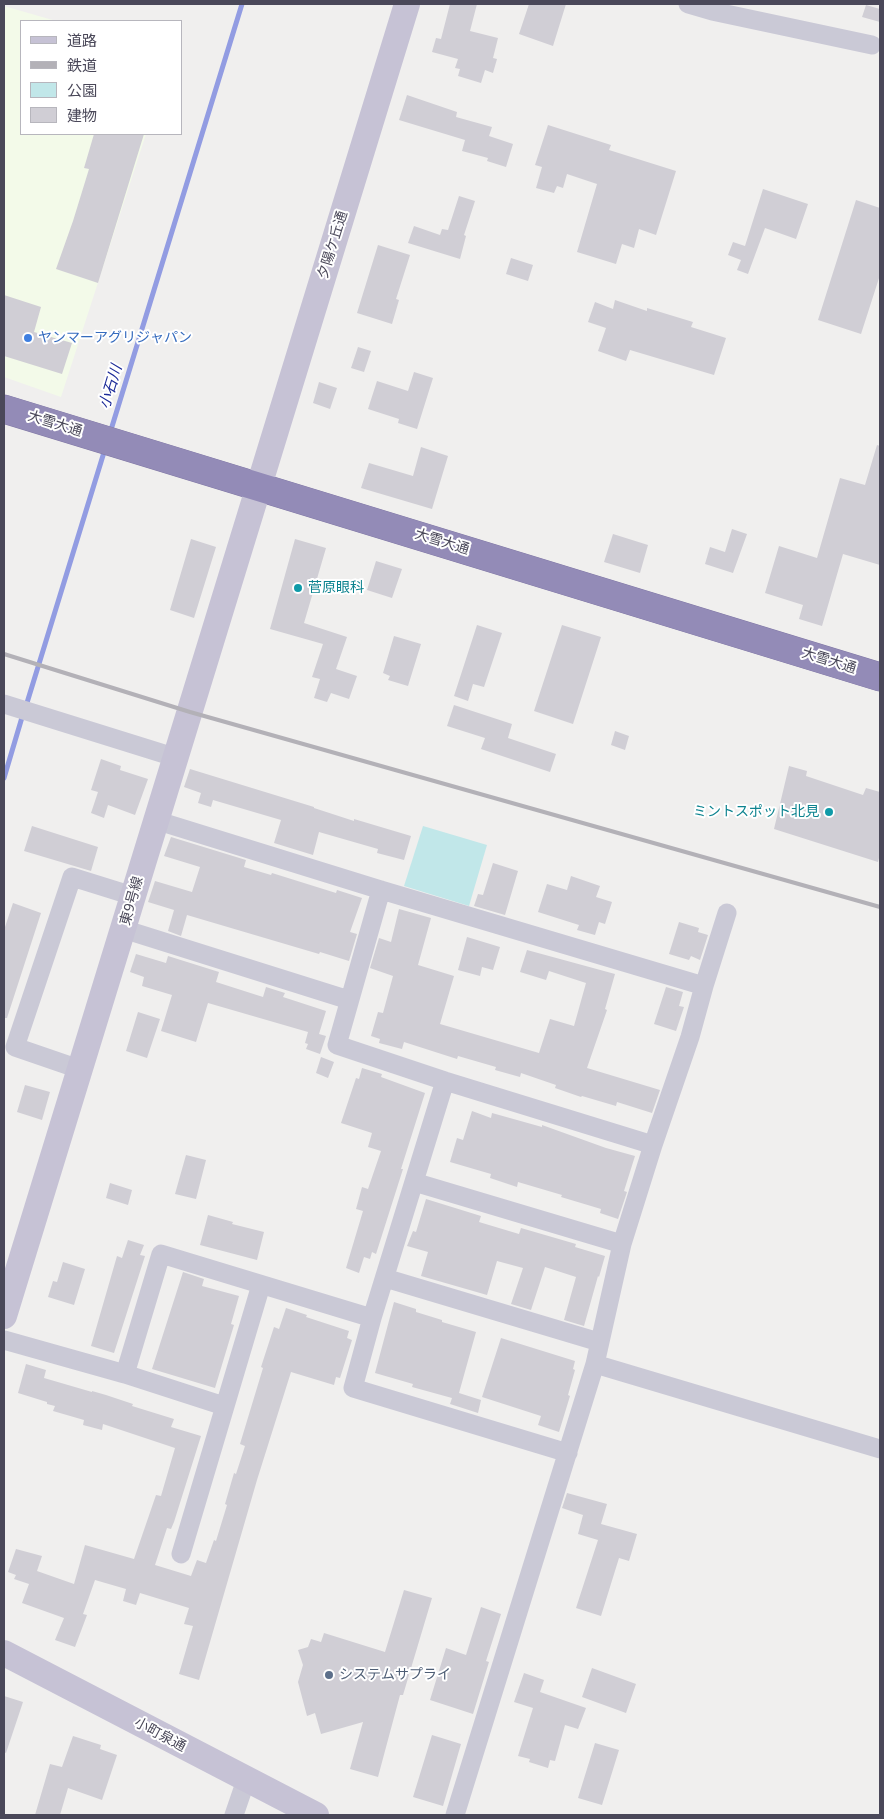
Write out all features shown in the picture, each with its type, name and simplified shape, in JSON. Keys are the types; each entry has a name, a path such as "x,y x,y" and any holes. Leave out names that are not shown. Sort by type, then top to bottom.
{"highway":[{"name":"大雪大通","path":"4,409 880,677"}],"street":[{"name":"夕陽ケ丘通","path":"258,486 407,4"},
{"path":"688,4 712,11 872,45"},
{"name":"東9号線","path":"4,1316 258,486"},
{"path":"4,704 174,756"},
{"path":"155,820 381,890 704,986"},
{"path":"79,1069 15,1047 72,877 133,896"},
{"path":"381,890 337,1045 444,1081 653,1145"},
{"path":"455,1815 595,1364 622,1244 690,1037 727,913"},
{"path":"123,930 349,1000"},
{"path":"444,1081 372,1318 353,1388 568,1453"},
{"path":"414,1182 622,1244"},
{"path":"125,1374 161,1254 372,1318"},
{"path":"385,1278 599,1342"},
{"path":"180,1554 261,1285"},
{"path":"4,1340 125,1374 224,1406"},
{"path":"595,1364 880,1449"},
{"name":"小町泉通","path":"4,1653 316,1815"},
{"path":"234,1815 246,1780"}],"shaded area":[{"path":"4,6 53,20 20,20 20,135 146,135 61,397 4,377"}],"green space":[{"path":"423,826 487,845 469,906 404,886"}],"building":[{"path":"450,4 477,4 470,31 498,38 493,58 497,59 493,73 485,70 481,83 458,76 460,69 455,68 458,59 432,52 436,38 441,39"},
{"path":"529,4 566,4 553,46 519,34"},
{"path":"866,5 880,9 880,22 862,17"},
{"path":"407,95 457,112 456,117 492,127 489,136 513,144 506,167 487,161 488,158 462,151 465,140 399,120"},
{"path":"548,125 611,145 609,150 676,171 656,235 639,229 634,248 622,244 616,264 577,252 597,184 567,174 563,188 557,186 554,193 536,188 542,167 535,165"},
{"path":"94,135 144,135 98,283 56,269 89,169 84,168"},
{"path":"763,189 808,204 796,239 765,228 748,274 737,270 741,260 728,255 733,242 745,246"},
{"path":"459,196 475,201 464,235 466,236 460,259 408,243 414,226 440,235 442,229 448,230"},
{"path":"856,200 880,208 880,275 861,334 818,320"},
{"path":"378,245 410,255 396,299 399,300 392,324 357,313"},
{"path":"511,258 533,265 528,281 506,274"},
{"name":"ヤンマーアグリジャパン","path":"4,295 41,307 34,332 72,343 62,374 4,356"},
{"path":"615,300 647,311 647,308 693,322 691,327 726,338 714,375 630,350 626,361 598,351 606,328 588,322 595,302 613,309"},
{"path":"358,347 371,351 364,372 351,368"},
{"path":"414,372 433,378 417,429 398,423 399,419 368,409 377,381 408,391"},
{"path":"319,382 337,388 330,409 313,403"},
{"path":"877,445 880,446 880,565 843,554 822,626 799,619 803,605 765,593 779,546 817,558 840,478 865,485"},
{"path":"421,447 448,456 432,509 361,488 369,463 413,476"},
{"path":"732,529 747,534 733,573 705,564 710,547 725,552"},
{"path":"613,534 648,545 640,573 604,562"},
{"path":"191,539 216,547 194,618 170,610"},
{"path":"295,539 326,548 304,623 347,637 336,669 357,676 349,699 331,693 327,702 314,698 320,679 312,677 323,644 270,629"},
{"path":"376,561 402,569 392,598 367,590"},
{"path":"477,625 502,633 484,687 473,684 468,701 454,696"},
{"path":"562,625 601,637 573,724 534,711"},
{"path":"394,636 421,644 408,686 388,680 390,676 383,673"},
{"path":"454,705 512,724 508,738 556,754 550,772 481,749 485,738 447,726"},
{"path":"615,731 629,736 625,750 611,745"},
{"path":"101,759 121,766 120,770 148,779 135,815 108,805 104,818 91,813 98,792 91,790"},
{"name":"ミントスポット北見","path":"789,766 807,771 806,776 863,795 866,788 880,792 880,854 878,862 774,829"},
{"path":"190,769 354,821 354,819 411,836 404,860 377,853 378,849 319,832 313,855 274,843 281,820 213,800 211,807 198,803 201,793 184,787"},
{"path":"32,826 98,847 91,871 24,851"},
{"path":"171,837 246,860 244,867 271,875 272,873 336,893 337,890 362,898 350,932 357,934 349,961 187,915 181,936 168,931 174,910 148,902 155,881 192,892 200,867 164,856"},
{"path":"493,863 518,871 505,915 474,906 478,894 483,895"},
{"path":"571,876 600,886 596,897 612,902 605,924 599,922 595,935 577,930 579,925 538,912 547,884 567,890"},
{"path":"13,903 41,913 7,1018 4,1018 4,930"},
{"path":"399,909 431,918 418,965 454,976 440,1024 539,1053 550,1019 574,1026 586,983 549,971 546,980 520,972 527,950 615,974 605,1009 607,1010 587,1068 660,1090 652,1113 617,1102 616,1106 581,1097 555,1088 556,1085 521,1073 520,1077 495,1070 496,1067 458,1056 457,1059 404,1042 402,1049 379,1043 380,1039 371,1036 378,1012 383,1013 393,976 370,968 379,938 391,942"},
{"path":"679,922 699,928 698,932 708,935 700,960 691,956 689,960 669,954"},
{"path":"467,937 500,947 493,970 482,967 480,976 458,970"},
{"path":"136,954 166,963 168,956 219,972 216,982 263,997 266,987 285,993 283,997 326,1011 319,1034 326,1036 320,1054 306,1049 308,1044 305,1043 308,1032 208,1003 196,1042 161,1031 172,995 142,986 144,977 130,972"},
{"path":"666,987 683,992 679,1006 684,1007 676,1031 654,1024"},
{"path":"138,1012 160,1019 147,1058 126,1051"},
{"path":"321,1057 334,1062 328,1078 316,1073"},
{"path":"362,1068 382,1074 381,1077 425,1093 376,1254 372,1252 370,1259 364,1257 359,1273 346,1268 363,1211 356,1209 362,1187 368,1189 381,1151 368,1147 372,1133 341,1123 356,1078 359,1079"},
{"path":"25,1085 50,1092 42,1120 17,1112"},
{"path":"472,1111 491,1118 492,1113 542,1127 542,1125 606,1148 635,1156 624,1191 627,1192 618,1219 600,1213 601,1209 561,1197 562,1195 518,1182 517,1187 490,1178 491,1174 450,1162 457,1138 463,1140"},
{"path":"186,1155 206,1160 196,1199 175,1194"},
{"path":"110,1183 132,1190 128,1205 106,1198"},
{"path":"426,1199 481,1216 479,1222 519,1234 521,1228 576,1244 575,1247 605,1256 584,1326 564,1320 576,1277 545,1267 531,1310 511,1304 523,1268 497,1261 487,1295 421,1276 428,1252 407,1246 413,1231 416,1232"},
{"path":"208,1215 233,1222 232,1224 264,1232 257,1260 200,1245"},
{"path":"128,1240 144,1245 140,1255 145,1256 114,1353 91,1346 117,1256 122,1258"},
{"path":"63,1262 85,1269 74,1305 48,1297 53,1281 57,1282"},
{"path":"183,1272 204,1279 202,1286 239,1296 231,1324 234,1325 215,1388 152,1369"},
{"path":"394,1302 416,1309 416,1312 442,1320 442,1322 476,1332 459,1393 481,1400 478,1413 450,1404 452,1398 412,1387 413,1384 375,1373"},
{"path":"286,1308 307,1315 306,1317 349,1331 347,1338 352,1340 340,1378 336,1377 334,1385 291,1372 257,1480 199,1680 179,1674 193,1626 184,1624 189,1608 140,1593 136,1605 123,1601 126,1589 95,1580 83,1614 87,1615 75,1647 55,1640 64,1618 22,1603 29,1584 14,1579 16,1575 8,1572 16,1549 42,1556 37,1571 74,1584 85,1545 134,1559 156,1495 161,1496 175,1448 103,1424 102,1430 83,1425 84,1420 53,1411 55,1406 18,1393 26,1364 46,1370 44,1378 106,1395 133,1404 132,1406 174,1419 171,1427 201,1436 174,1522 171,1529 167,1528 155,1565 191,1576 197,1560 206,1563 214,1540 216,1541 234,1473 236,1474 245,1446 240,1444 263,1368 261,1367 274,1327 279,1329"},
{"path":"501,1338 575,1361 573,1369 575,1370 568,1395 570,1396 559,1432 538,1425 541,1416 482,1397"},
{"path":"567,1493 607,1504 601,1524 637,1534 629,1561 619,1558 601,1616 576,1608 598,1540 578,1534 583,1515 562,1508"},
{"path":"404,1590 432,1598 403,1695 400,1695 378,1777 350,1769 363,1722 321,1734 315,1713 307,1716 298,1682 303,1665 298,1650 308,1647 311,1639 321,1642 324,1633 385,1652"},
{"path":"481,1607 501,1614 486,1661 489,1662 473,1714 430,1700 446,1648 466,1655"},
{"path":"592,1668 636,1684 626,1713 582,1697"},
{"path":"524,1673 544,1680 540,1692 586,1708 578,1729 565,1725 555,1761 550,1760 548,1768 529,1762 530,1759 518,1756 533,1708 514,1702"},
{"path":"4,1696 23,1702 6,1753 4,1752"},
{"path":"432,1735 461,1744 443,1806 413,1797"},
{"path":"73,1736 101,1745 100,1749 117,1755 102,1800 68,1788 60,1815 35,1815 50,1764 62,1767"},
{"path":"595,1743 619,1750 602,1805 578,1798"}],"waterway":[{"name":"小石川","path":"110,433 242,4"},
{"name":"小石川","path":"26,706 105,449"},
{"name":"小石川","path":"4,778 23,714"}],"railway":[{"path":"4,654 190,712 880,907"}],"place":[{"name":"ヤンマーアグリジャパン","path":"28,338"},
{"name":"菅原眼科","path":"298,588"},
{"name":"ミントスポット北見","path":"829,812"},
{"name":"システムサプライ","path":"329,1675"}]}
